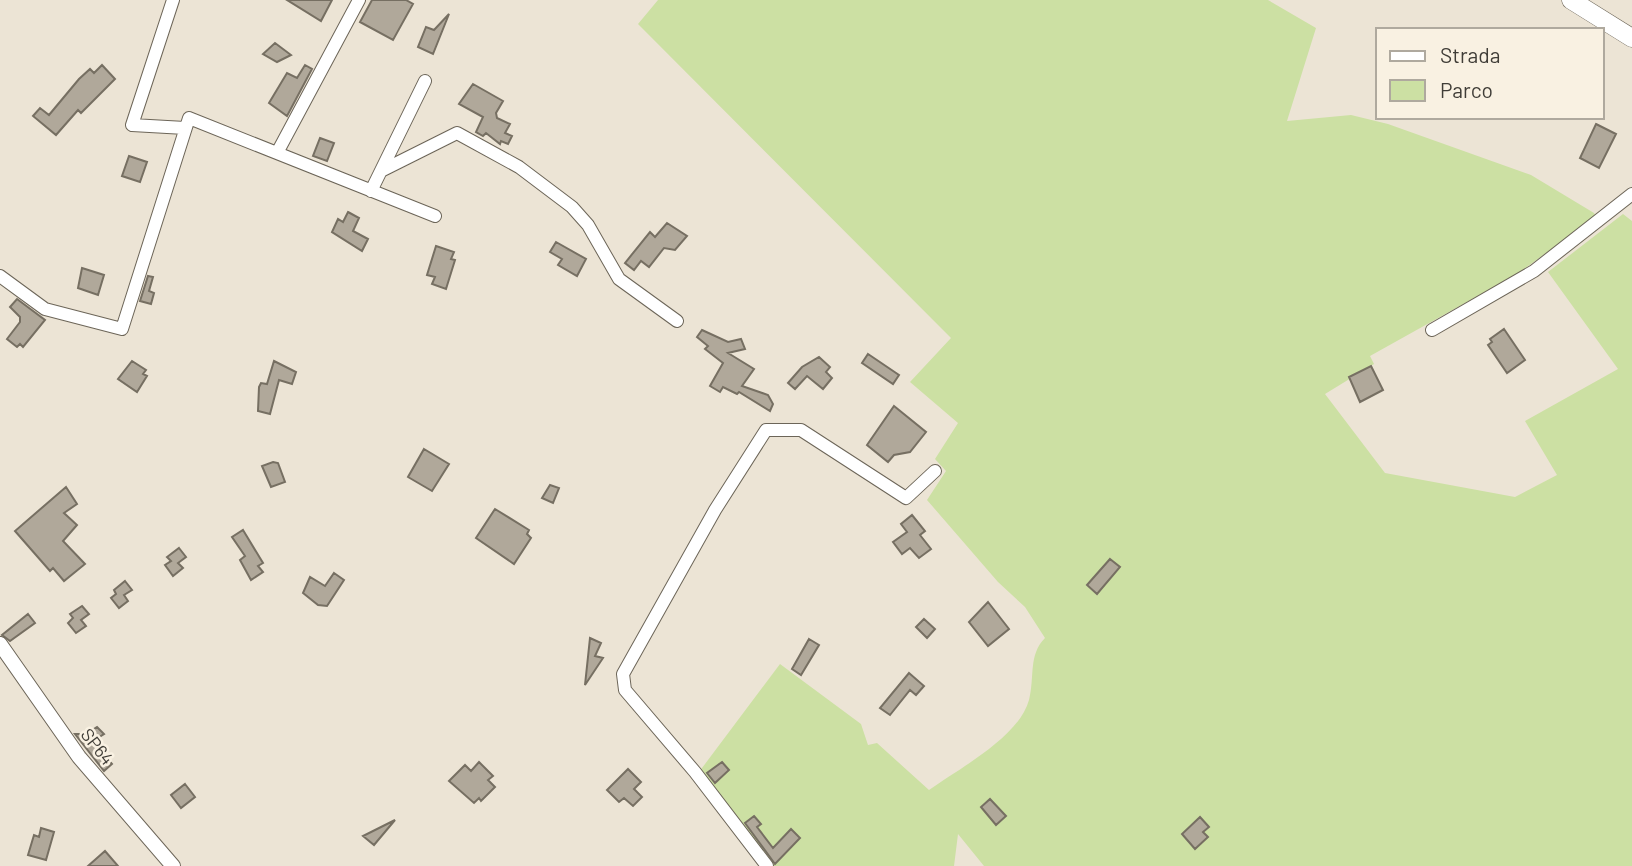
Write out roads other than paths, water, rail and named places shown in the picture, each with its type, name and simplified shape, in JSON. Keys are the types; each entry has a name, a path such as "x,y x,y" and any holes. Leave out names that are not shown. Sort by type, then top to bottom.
{"main road":[{"path":"1571,0 1632,38"}],"street":[{"path":"173,0 132,125 185,128"},
{"path":"277,153 359,0"},
{"path":"371,191 425,81"},
{"path":"0,276 45,309 122,329 189,118 435,216"},
{"path":"381,171 457,134 519,167 572,207 588,225 620,279 677,321"},
{"path":"1432,330 1534,271 1632,194"},
{"path":"767,866 695,772 625,690 625,668 715,510 766,430 801,430 906,498 935,471"},
{"name":"SP64","path":"0,644 79,757 173,866"}]}
